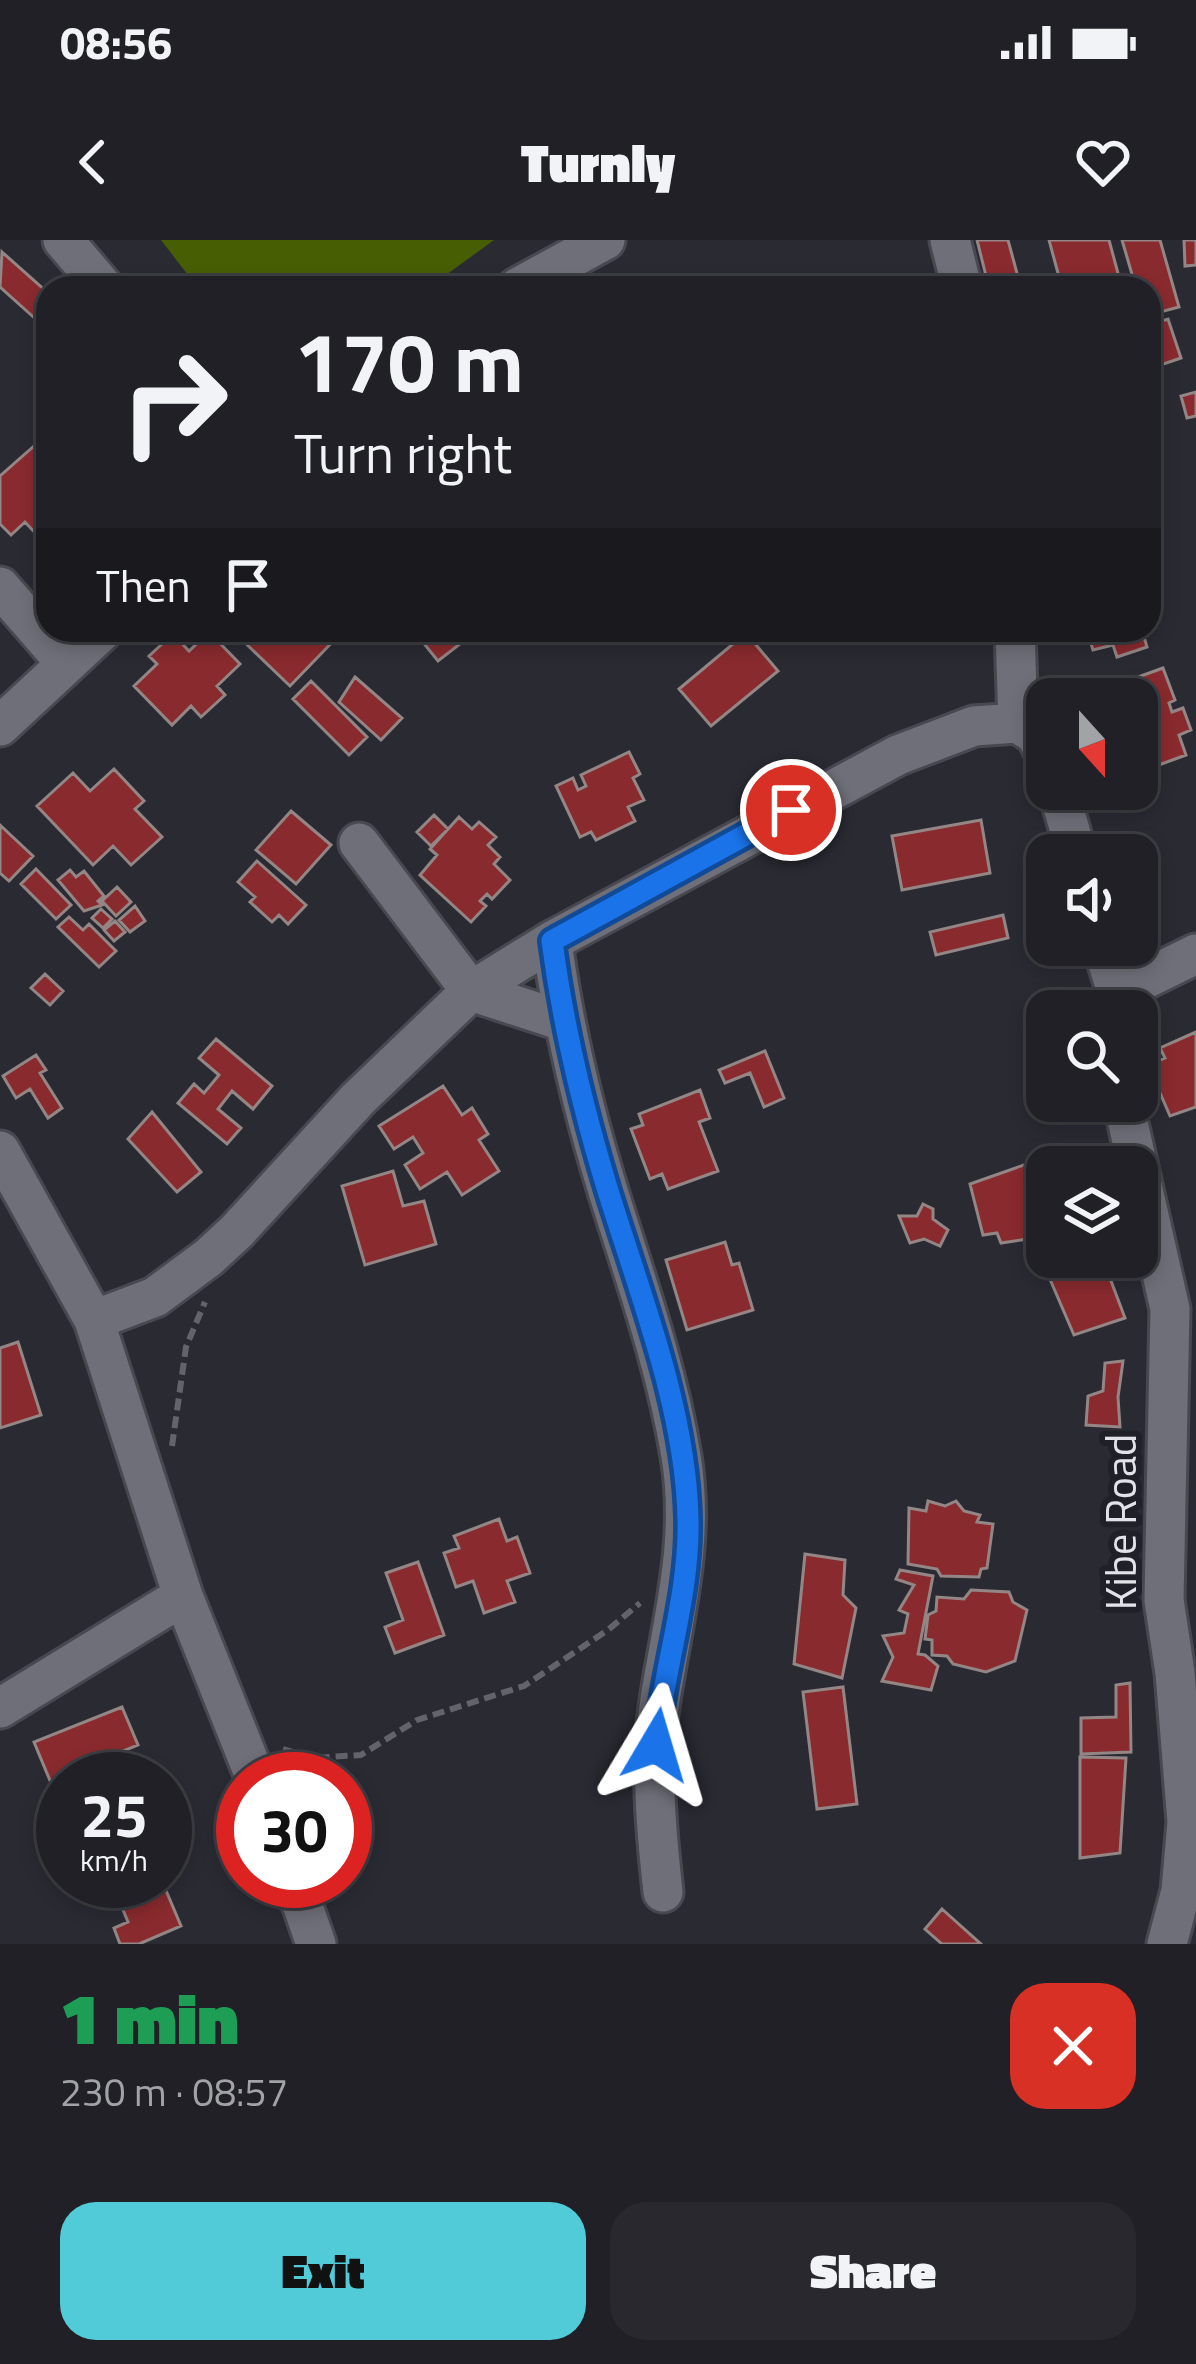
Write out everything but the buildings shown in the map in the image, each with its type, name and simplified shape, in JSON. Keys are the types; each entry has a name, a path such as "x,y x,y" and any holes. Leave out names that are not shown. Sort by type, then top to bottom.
{"street":[{"path":"63,240 94,276"},
{"path":"539,276 605,240"},
{"path":"950,240 959,276"},
{"path":"0,586 36,627"},
{"path":"49,642 67,663"},
{"path":"0,726 90,642"},
{"path":"1015,642 1018,723"},
{"path":"94,1320 155,1297 208,1257 358,1099 471,991 552,941 898,755 974,726 1018,723 1026,728"},
{"path":"359,843 471,991 563,1021"},
{"path":"552,941 563,1021 653,1334 681,1456 688,1519 685,1559 656,1745 654,1795 663,1892"},
{"path":"1131,990 1137,982 1196,954"},
{"name":"Kibe Road","path":"1128,1122 1169,1309 1164,1600 1186,1668 1187,1822 1181,1891 1167,1944"},
{"path":"0,1150 94,1320 183,1596 245,1752"},
{"path":"110,1369 155,1297"},
{"path":"0,1708 183,1596"},
{"path":"303,1908 316,1944"}],"path":[{"path":"171,1465 183,1366 203,1309 208,1257"},
{"path":"236,1728 313,1758 361,1755 417,1720 524,1686 608,1630 645,1598"}],"green space":[{"path":"161,240 494,240 444,276 189,276"}],"route":[{"path":"656,1745 685,1559 688,1519 681,1456 653,1334 563,1021 552,941 791,810"}]}
